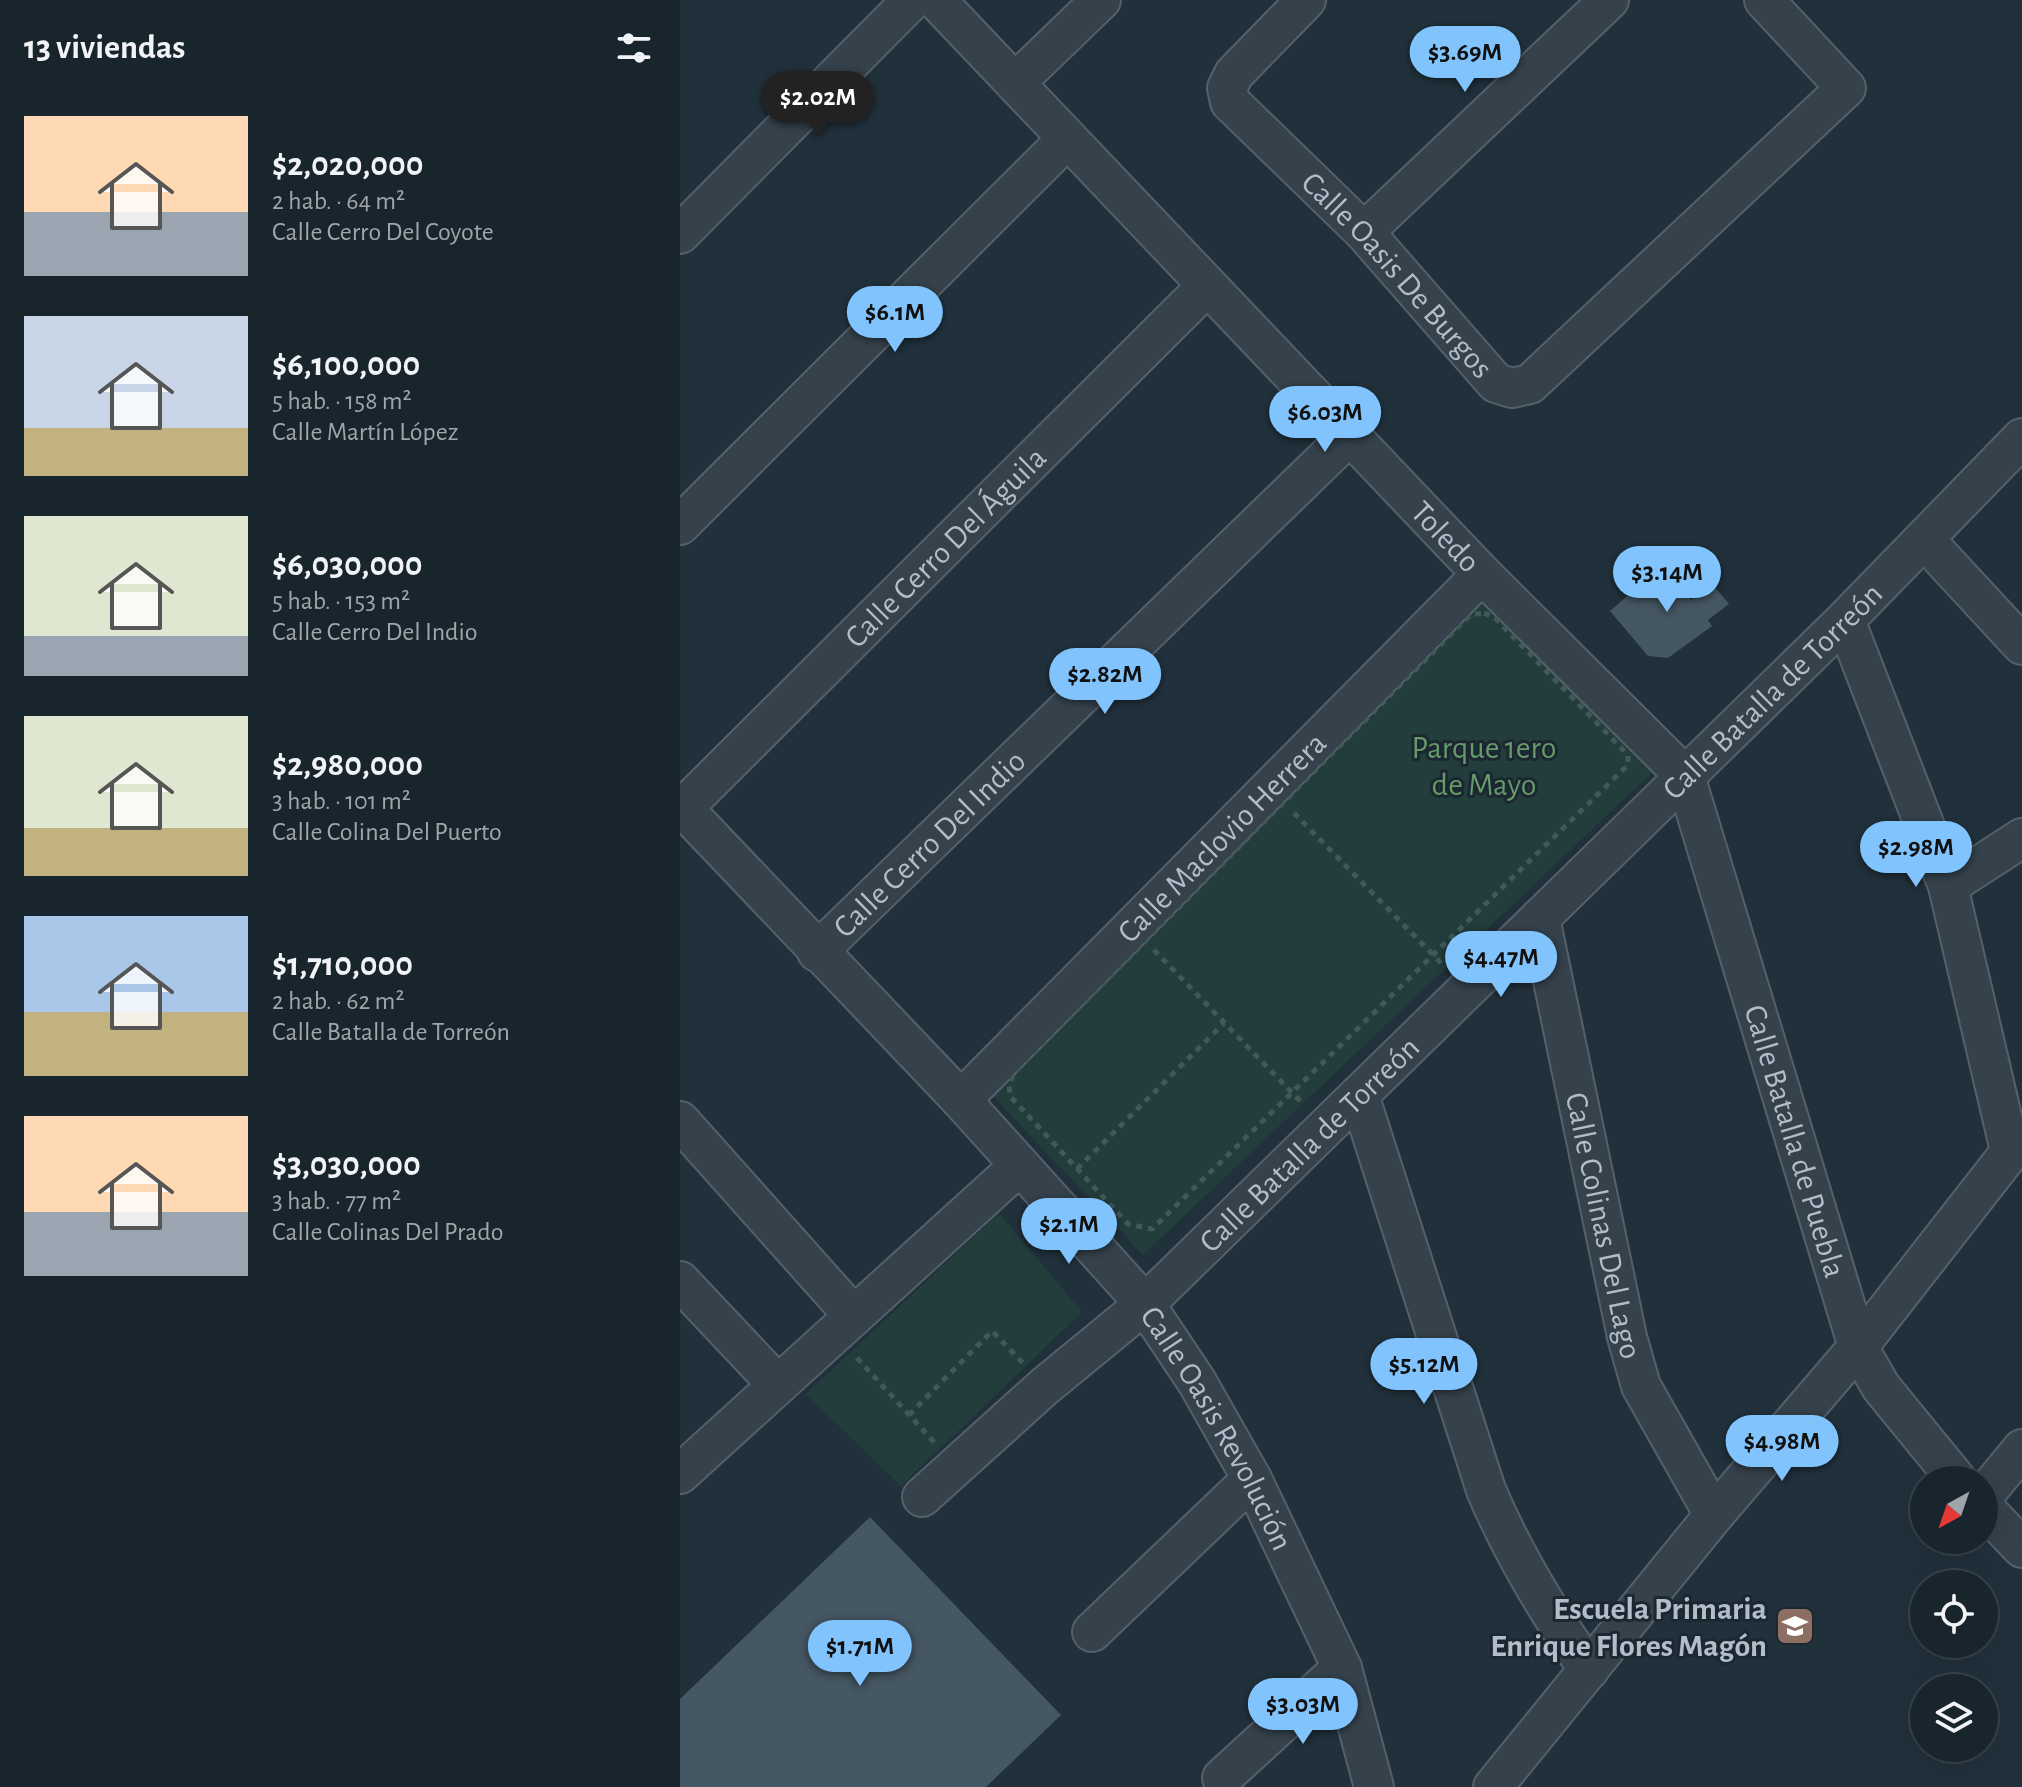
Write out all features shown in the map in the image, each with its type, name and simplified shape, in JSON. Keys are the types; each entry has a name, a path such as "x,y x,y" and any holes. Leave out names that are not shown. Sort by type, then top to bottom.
{"street":[{"path":"680,234 912,0"},
{"name":"Toledo","path":"936,0 1482,574 1685,776"},
{"path":"1015,83 1101,0"},
{"name":"Calle Oasis De Burgos","path":"1306,0 1234,74 1227,88 1230,102 1364,232 1496,383 1512,388 1530,384 1846,88 1764,0"},
{"path":"1364,232 1609,0"},
{"path":"680,525 1067,139"},
{"name":"Calle Cerro Del Águila","path":"682,806 1206,287"},
{"name":"Calle Cerro Del Indio","path":"817,952 1350,435"},
{"name":"Calle Batalla de Torreón","path":"922,1497 1045,1386 1145,1304 1845,620 2022,438"},
{"path":"1924,539 2022,645"},
{"name":"Calle Maclovio Herrera","path":"961,1100 1138,933 1276,795 1482,574"},
{"path":"1493,1787 1714,1515 1858,1347 2016,1144 1948,886 1845,620"},
{"name":"Calle Batalla de Puebla","path":"1685,776 1858,1347 1881,1387 1946,1466"},
{"name":"Calle Oasis Revolución","path":"682,806 817,952 961,1100 1145,1304 1197,1382 1252,1479 1342,1668 1374,1787"},
{"path":"1948,886 2022,838"},
{"name":"Calle Colinas Del Lago","path":"1540,918 1627,1337 1641,1386 1714,1515"},
{"path":"1359,1095 1486,1490 1510,1546 1541,1602 1589,1670"},
{"path":"680,1121 844,1325"},
{"path":"680,1474 1019,1166"},
{"path":"680,1281 777,1384"},
{"path":"1998,1478 2022,1449"},
{"path":"1092,1632 1252,1479"},
{"path":"1998,1523 2022,1548"},
{"path":"1222,1778 1342,1668"}],"path":[{"path":"1484,613 1494,617 1628,755 1628,765 1152,1229 1128,1224 1010,1096 1009,1084 1014,1073 1138,933 1276,795 1470,615 1484,613"},
{"path":"1276,795 1467,989"},
{"path":"1138,933 1325,1128"},
{"path":"1077,1169 1224,1023"},
{"path":"844,1325 909,1415 957,1466"},
{"path":"909,1415 992,1331 1045,1386"}],"green space":[{"name":"Parque 1ero de Mayo","path":"1483,596 1656,769 1143,1255 992,1095"},
{"path":"999,1213 1082,1312 901,1486 806,1394"}],"building":[{"path":"1663,565 1691,600 1713,585 1729,604 1708,620 1712,626 1668,658 1648,656 1610,611"},
{"path":"870,1517 1061,1715 986,1787 680,1787 680,1699"}],"place":[{"name":"Escuela Primaria Enrique Flores Magón","path":"1795,1626"}]}
